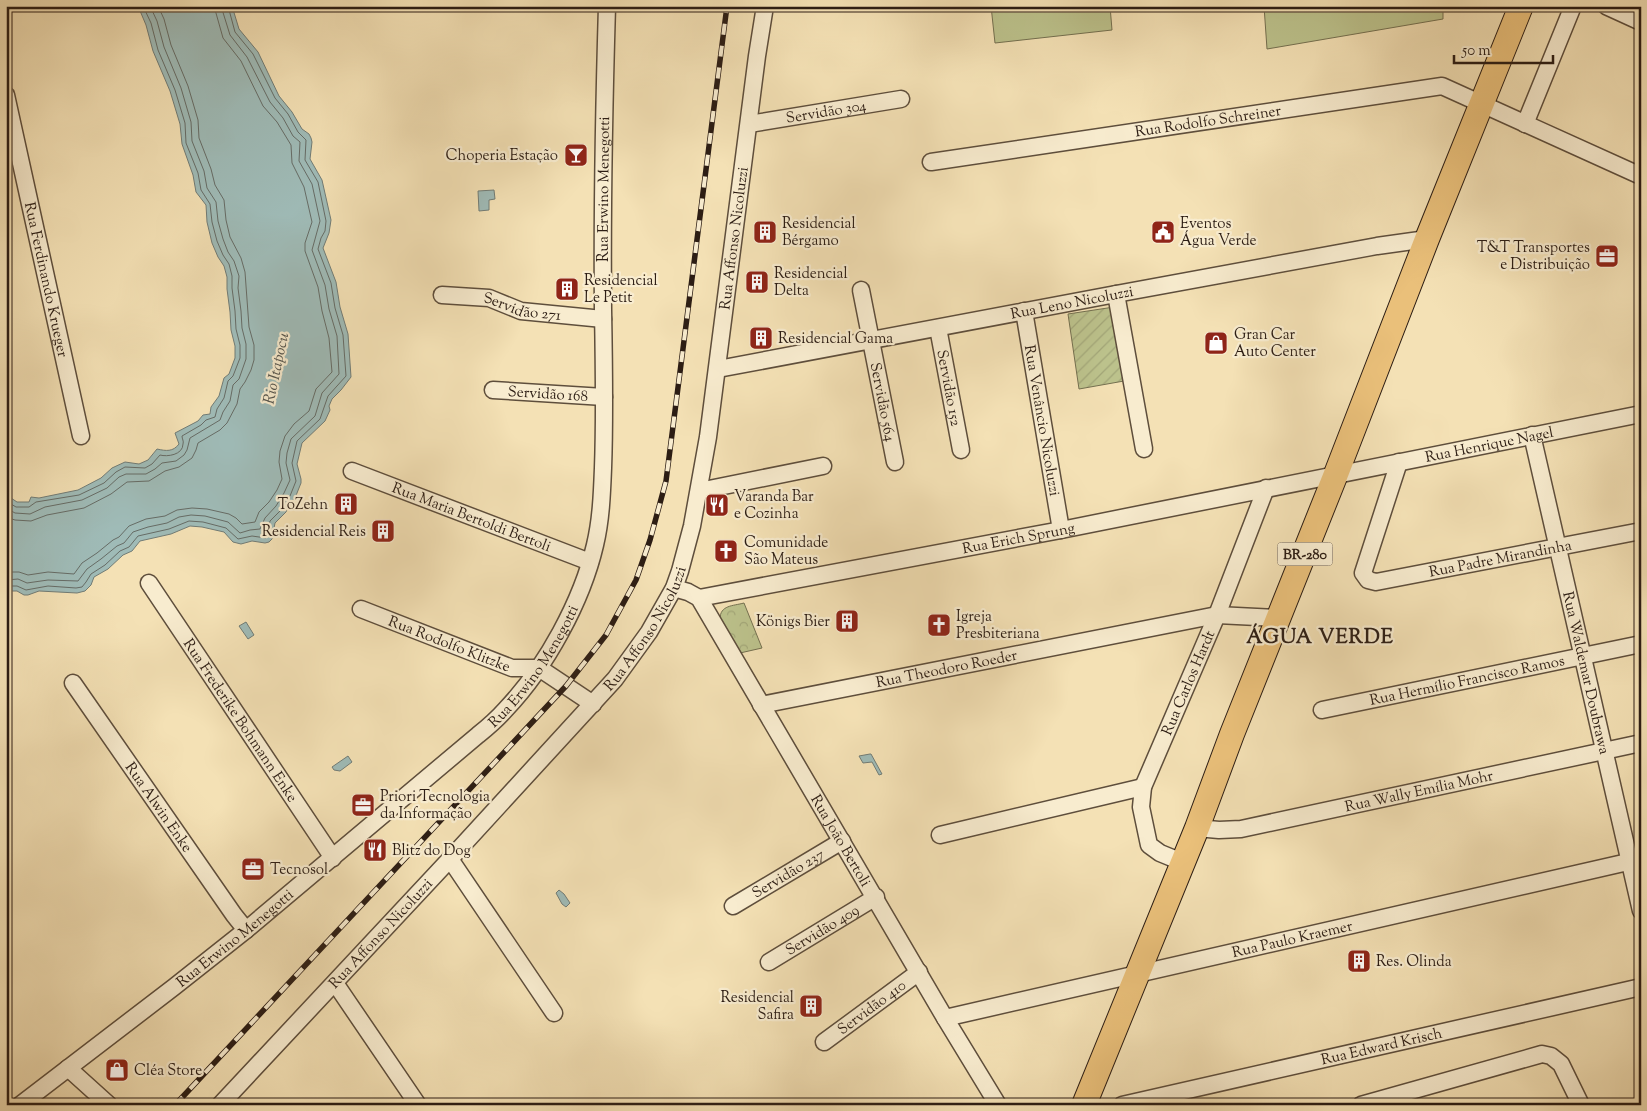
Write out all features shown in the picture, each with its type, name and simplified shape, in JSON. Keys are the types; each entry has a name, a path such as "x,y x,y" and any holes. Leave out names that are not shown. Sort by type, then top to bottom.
{"highway":[{"name":"BR-280","path":"1086,1103 1197,828 1427,239 1521,6"}],"street":[{"name":"Rua Erwino Menegotti","path":"20,1105 246,930 485,729 507,708 539,668 554,644 579,595 595,545 600,521 604,443 604,107 607,6"},
{"name":"Rua Affonso Nicoluzzi","path":"220,1105 615,679 649,632 674,588 686,551 699,491 718,369 765,6"},
{"path":"1525,124 1573,6"},
{"path":"1606,6 1641,22"},
{"name":"Rua Rodolfo Schreiner","path":"931,162 1442,86 1641,176"},
{"name":"Rua Ferdinando Krueger","path":"6,95 81,436"},
{"name":"Servidão 304","path":"749,124 901,99"},
{"name":"Rua Leno Nicoluzzi","path":"718,369 1377,246 1427,239"},
{"name":"Servidão 564","path":"861,290 895,462"},
{"path":"1116,294 1144,449"},
{"name":"Servidão 271","path":"442,295 489,298 521,311 603,319"},
{"name":"Rua Venâncio Nicoluzzi","path":"1024,311 1061,530"},
{"name":"Servidão 152","path":"938,328 962,450"},
{"name":"Servidão 168","path":"493,390 604,397"},
{"name":"Rua Henrique Nagel","path":"1336,474 1641,414"},
{"name":"Rua Waldemar Doubrawa","path":"1532,435 1604,751 1635,860 1641,911"},
{"name":"Rua Padre Mirandinha","path":"1399,462 1363,573 1368,580 1376,582 1641,531"},
{"path":"699,491 823,466"},
{"name":"Rua Maria Bertoldi Bertoli","path":"352,471 590,562"},
{"name":"Rua Erich Sprung","path":"699,598 1061,530 1336,474"},
{"name":"Rua Carlos Hardt","path":"1182,862 1160,853 1149,844 1141,807 1143,787 1217,615 1266,488"},
{"name":"Rua Frederike Bohmann Enke","path":"150,583 333,858"},
{"path":"674,588 699,598"},
{"name":"Rua João Bertoli","path":"699,598 998,1105"},
{"name":"Rua Rodolfo Klitzke","path":"361,609 512,668 539,668"},
{"name":"Rua Theodoro Roeder","path":"761,705 1217,615 1279,618"},
{"name":"Rua Hermílio Francisco Ramos","path":"1322,710 1641,644"},
{"path":"539,668 593,704"},
{"name":"Rua Alwin Enke","path":"73,683 246,930"},
{"name":"Rua Wally Emília Mohr","path":"1197,828 1241,829 1641,742"},
{"path":"940,835 1143,787"},
{"name":"Servidão 237","path":"733,906 842,841"},
{"path":"450,859 554,1013"},
{"name":"Rua Paulo Kraemer","path":"945,1018 1635,860"},
{"name":"Servidão 409","path":"769,962 876,897"},
{"path":"826,1046 921,975"},
{"path":"335,983 418,1105"},
{"name":"Rua Edward Krisch","path":"1122,1105 1641,987"},
{"path":"1361,1105 1542,1054 1551,1056 1561,1064 1581,1105"},
{"path":"68,1068 109,1105"}],"green space":[{"path":"991,6 1110,6 1112,30 995,43"},
{"path":"1264,6 1443,6 1443,19 1267,49"},
{"path":"1114,307 1124,381 1079,389 1068,314"},
{"path":"744,603 762,648 740,653 720,619 722,611 725,609"}],"water":[{"name":"Rio Itapocu","path":"138,6 232,6 239,29 258,52 279,96 292,112 302,129 309,134 312,142 310,159 322,180 331,220 329,233 323,248 336,282 340,307 348,334 351,377 332,399 325,421 302,443 297,464 301,483 295,498 289,504 286,512 275,523 272,539 269,542 252,541 241,544 233,542 224,532 190,526 171,534 140,541 132,551 123,555 108,569 94,577 91,585 85,591 77,593 39,591 24,595 17,591 6,591 6,496 17,502 29,502 31,497 39,498 78,490 125,462 139,464 148,460 157,449 172,450 179,444 175,433 198,421 203,415 210,414 211,407 219,396 224,378 229,374 235,358 227,277 224,266 212,243 207,222 206,205 196,192 193,175 182,144 180,124 170,91 153,51 146,25"},
{"path":"494,190 495,199 489,200 489,210 479,211 478,191"},
{"path":"246,622 254,635 248,639 239,626"},
{"path":"871,754 882,774 879,775 872,762 863,763 859,756"},
{"path":"348,756 352,762 340,771 334,770 332,767"},
{"path":"559,890 570,903 566,907 562,904 556,893"}],"railway":[{"path":"175,1105 566,686 606,635 636,580 650,540 666,481 727,6"}],"place":[{"name":"Choperia Estação","path":"576,155"},
{"name":"Residencial Bérgamo","path":"765,232"},
{"name":"Eventos Água Verde","path":"1163,232"},
{"name":"T&T Transportes e Distribuição","path":"1607,256"},
{"name":"Residencial Delta","path":"757,282"},
{"name":"Residencial Le Petit","path":"567,289"},
{"name":"Residencial Gama","path":"761,338"},
{"name":"Gran Car Auto Center","path":"1216,343"},
{"name":"ToZehn","path":"346,504"},
{"name":"Varanda Bar e Cozinha","path":"717,505"},
{"name":"Residencial Reis","path":"383,531"},
{"name":"Comunidade São Mateus","path":"726,551"},
{"name":"Königs Bier","path":"847,621"},
{"name":"Igreja Presbiteriana","path":"939,625"},
{"name":"Priori Tecnologia da Informação","path":"363,805"},
{"name":"Blitz do Dog","path":"375,850"},
{"name":"Tecnosol","path":"253,869"},
{"name":"Res. Olinda","path":"1359,961"},
{"name":"Residencial Safira","path":"811,1006"},
{"name":"Cléa Store","path":"117,1070"}],"district":[{"name":"ÁGUA VERDE","path":"1320,636"}]}
